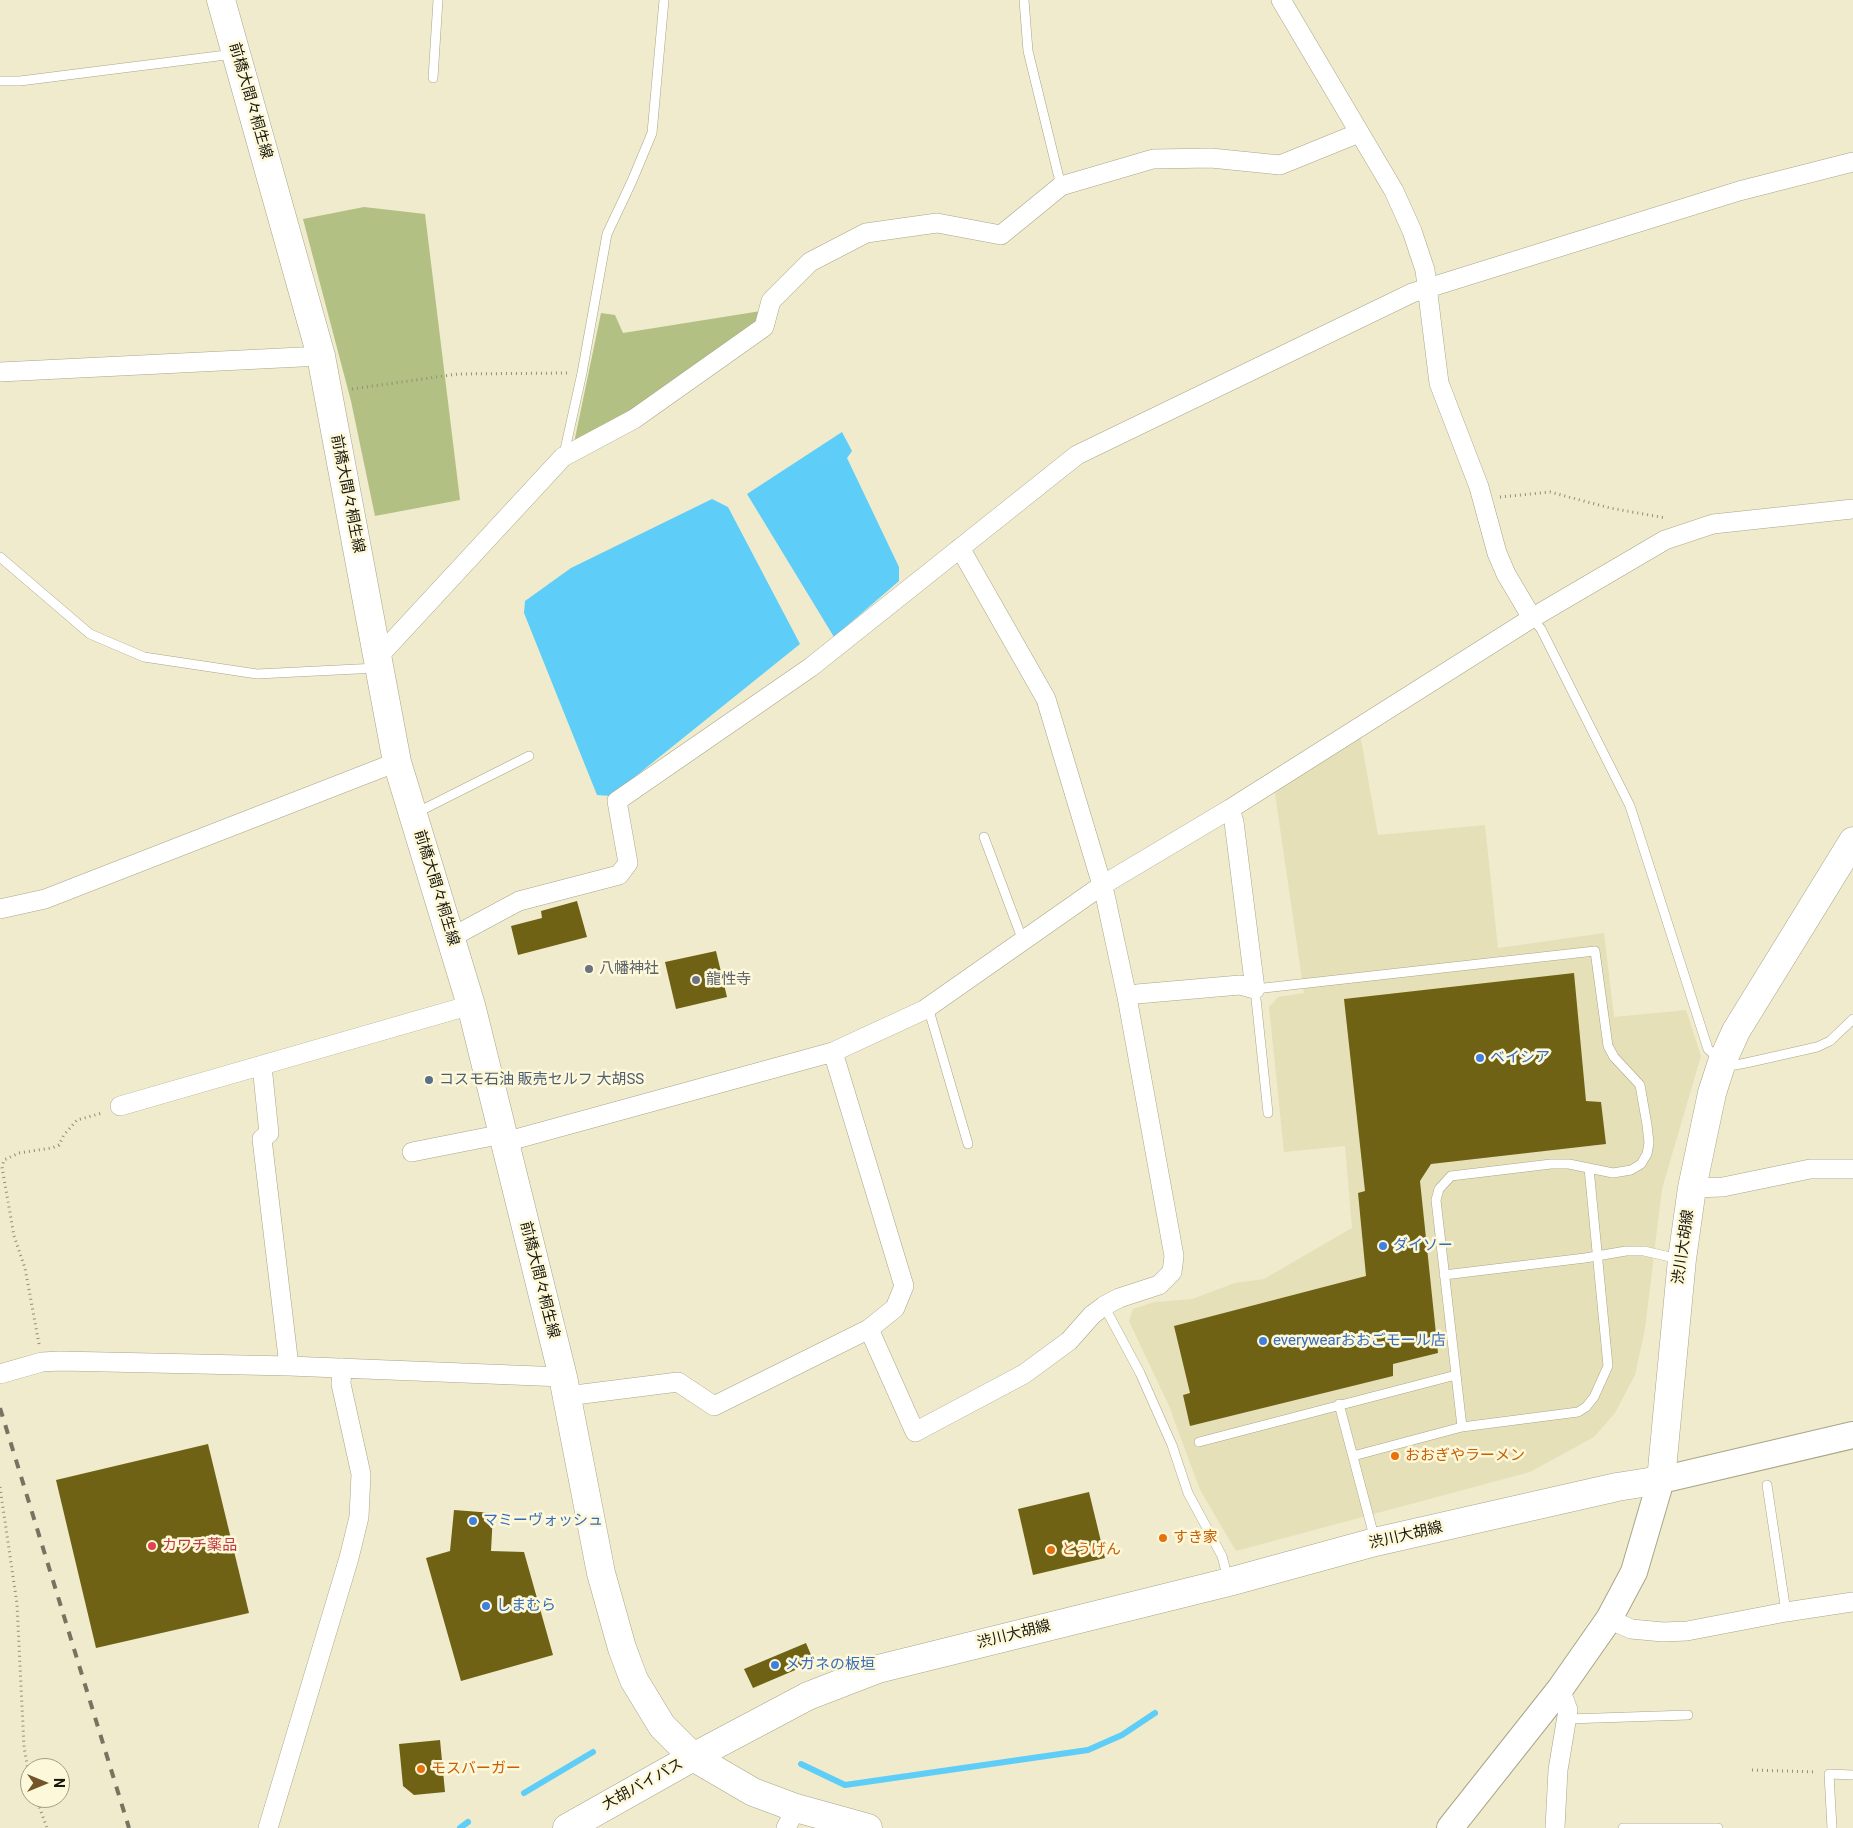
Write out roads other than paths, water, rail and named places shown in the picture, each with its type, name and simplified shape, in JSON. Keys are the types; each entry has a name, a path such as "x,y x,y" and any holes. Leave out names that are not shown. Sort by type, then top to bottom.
{"main road":[{"name":"前橋大間々桐生線","path":"221,0 321,356 397,762 472,1005 565,1387 601,1573 622,1648 634,1680 662,1726 693,1757"},
{"name":"渋川大胡線","path":"693,1757 808,1696 878,1669 1229,1582 1376,1542 1617,1487 1661,1480 1682,1259 1692,1188 1702,1129 1722,1062 1736,1031 1853,841"},
{"path":"693,1757 746,1788 791,1818 868,1828"},
{"name":"大胡バイパス","path":"567,1828 693,1757"}],"street":[{"path":"1281,0 1403,209 1421,254 1428,288 1439,383 1483,500 1497,553 1506,574 1532,618"},
{"path":"379,662 563,457 634,419 764,327 771,301 810,262 866,233 937,223 1001,235 1061,186 1153,159 1211,158 1280,165 1359,133"},
{"path":"452,937 519,902 619,875 628,863 617,801 811,667 1077,455 1412,293 1738,191 1853,162"},
{"path":"0,372 321,356"},
{"path":"412,1152 504,1138 833,1052 928,1007 1101,886 1230,808 1532,618 1665,540 1713,524 1853,509"},
{"path":"869,1329 915,1432 1024,1374 1069,1342 1092,1315 1104,1306 1119,1298 1159,1285 1172,1272 1174,1256 1127,997 1105,895 1046,699 960,548"},
{"path":"0,910 45,899 397,762"},
{"path":"1127,997 1137,994 1240,985 1255,989 1234,822 1230,808"},
{"path":"120,1106 472,1005"},
{"path":"0,1374 42,1362 342,1368 565,1387 678,1382 714,1406 869,1329 895,1308 904,1286 833,1052"},
{"path":"262,1066 269,1133 262,1139 289,1366"},
{"path":"1692,1188 1722,1187 1810,1169 1853,1169"},
{"path":"268,1828 349,1558 359,1517 360,1474 341,1384 342,1368"},
{"path":"1450,1828 1560,1688 1609,1619 1634,1572 1661,1480 1853,1435"},
{"path":"1609,1619 1631,1629 1663,1632 1694,1629 1853,1602"},
{"path":"1555,1828 1558,1770 1568,1719 1566,1699 1560,1688"}],"lane":[{"path":"433,78 438,0"},
{"path":"563,457 582,373 607,234 652,132 664,0"},
{"path":"1024,0 1028,51 1061,186"},
{"path":"0,81 20,81 236,53"},
{"path":"0,558 90,634 144,657 257,674 379,662"},
{"path":"1532,618 1541,629 1630,806 1708,1049 1722,1062 1736,1065 1817,1047 1830,1041 1853,1019"},
{"path":"414,814 529,756"},
{"path":"984,837 1023,941"},
{"path":"1268,1113 1255,989 1595,951 1608,1046 1614,1056 1640,1085 1649,1143 1647,1154 1640,1164 1631,1170 1613,1173 1569,1164 1551,1164 1451,1176 1439,1189 1436,1200 1462,1427"},
{"path":"928,1007 968,1144"},
{"path":"1353,1456 1462,1427 1578,1412 1590,1402 1608,1366 1589,1168"},
{"path":"1444,1275 1644,1251 1682,1259"},
{"path":"1104,1306 1140,1373 1172,1445 1188,1493 1222,1556 1229,1582"},
{"path":"1199,1442 1456,1375"},
{"path":"1339,1404 1376,1542"},
{"path":"1768,1485 1786,1612"},
{"path":"1568,1719 1688,1716"},
{"path":"1832,1828 1829,1774 1853,1775"},
{"path":"1623,1828 1718,1828"}],"water":[{"path":"842,432 852,451 847,458 899,567 899,581 834,637 747,494"},
{"path":"712,499 728,507 800,644 611,796 597,795 524,613 525,601 571,568"}],"waterway":[{"path":"801,1764 845,1785 1088,1750 1122,1735 1155,1713"},
{"path":"524,1793 593,1752"},
{"path":"460,1828 468,1822"}],"railway":[{"path":"0,1408 129,1828"}],"place":[{"name":"八幡神社","path":"589,969"},
{"name":"龍性寺","path":"696,980"},
{"name":"ベイシア","path":"1480,1058"},
{"name":"コスモ石油 販売セルフ 大胡SS","path":"429,1080"},
{"name":"ダイソー","path":"1383,1246"},
{"name":"everywearおおごモール店","path":"1263,1341"},
{"name":"おおぎやラーメン","path":"1395,1456"},
{"name":"マミーヴォッシュ","path":"473,1521"},
{"name":"すき家","path":"1163,1538"},
{"name":"カワチ薬品","path":"152,1546"},
{"name":"とうげん","path":"1051,1550"},
{"name":"しまむら","path":"486,1606"},
{"name":"メガネの板垣","path":"775,1665"},
{"name":"モスバーガー","path":"421,1769"}]}
